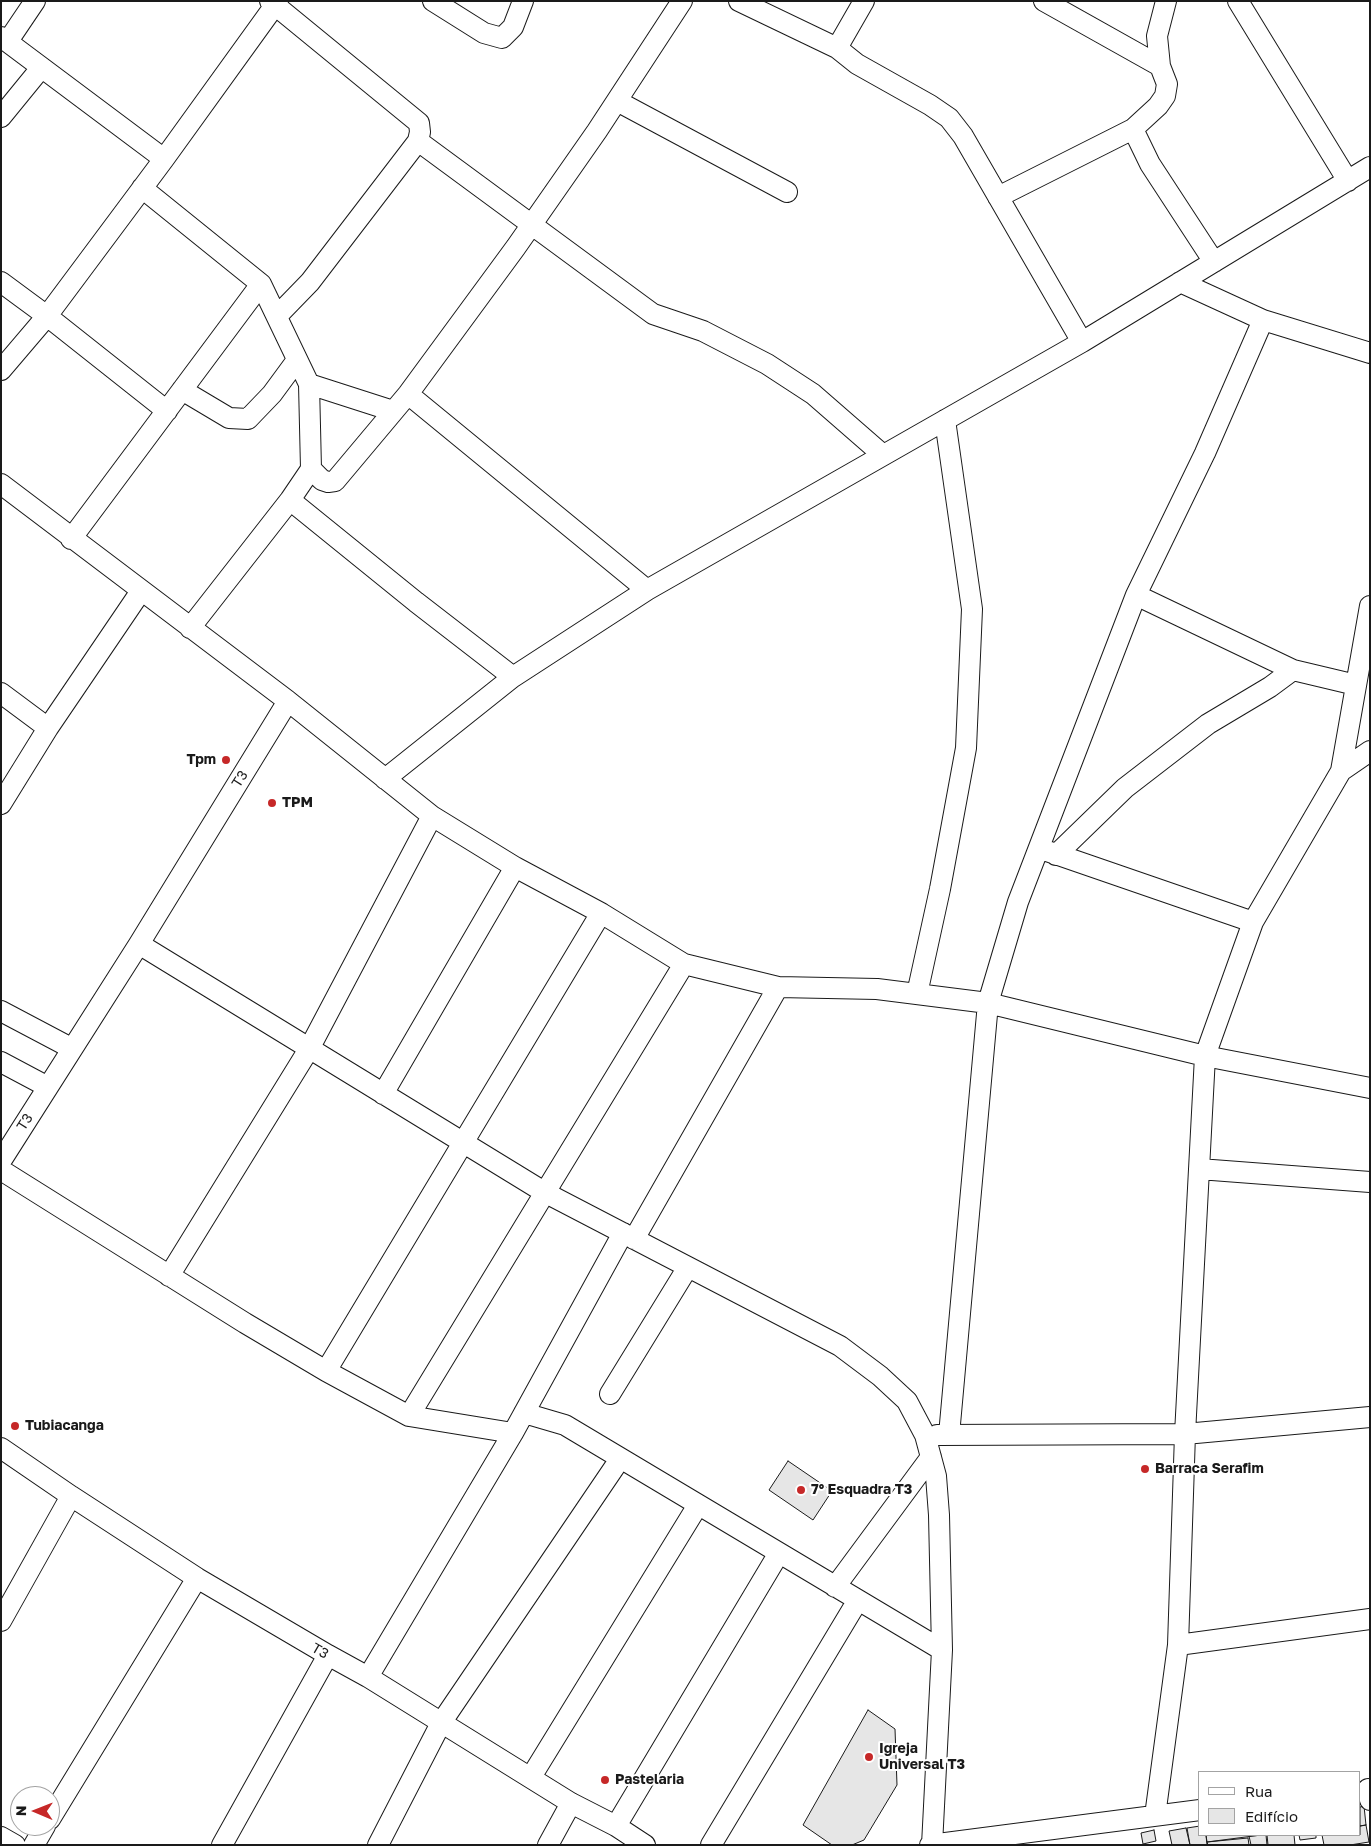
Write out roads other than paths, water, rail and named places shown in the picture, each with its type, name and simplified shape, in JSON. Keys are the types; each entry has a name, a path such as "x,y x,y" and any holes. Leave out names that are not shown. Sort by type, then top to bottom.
{"street":[{"path":"35,1 4,39 164,159"},
{"path":"433,1 484,33 502,38 513,26 523,1"},
{"path":"311,469 322,480 328,482 336,481 408,394 531,225 617,101 682,1"},
{"path":"739,1 837,48 857,64 930,105 949,118 963,136 1082,342"},
{"path":"837,48 864,1"},
{"path":"1044,1 1160,66"},
{"path":"998,197 1133,129 1158,106 1165,96 1167,84 1160,66 1157,36 1166,1"},
{"path":"1238,1 1348,181"},
{"path":"1,370 48,316 164,159 275,2 418,124 420,132 418,141 310,282 277,316"},
{"path":"1,117 42,68"},
{"path":"617,101 788,192"},
{"path":"1133,129 1150,164 1214,262"},
{"path":"418,141 653,314 703,331 767,364 813,394 883,455"},
{"path":"385,779 513,677 647,590 1082,342 1370,167"},
{"path":"142,188 262,284 309,384 311,469 290,500 190,628"},
{"path":"1,282 48,316 167,411"},
{"path":"1180,282 1263,320 1370,354"},
{"path":"72,539 262,284"},
{"path":"949,1435 988,1003 1018,902 1047,852 1136,595 1205,453 1263,320"},
{"path":"182,390 229,418 248,418 272,394 298,360"},
{"path":"309,384 393,411"},
{"path":"408,394 647,590"},
{"path":"916,994 940,889 966,748 972,609 945,420"},
{"path":"1,484 288,701 432,816 516,867 601,913 684,964 778,987 877,989 988,1003 1205,1056 1370,1088"},
{"path":"290,500 416,602 513,677"},
{"path":"1,804 48,728 141,591"},
{"path":"1136,595 1293,670 1356,685"},
{"path":"1155,1816 1178,1645 1184,1434 1205,1056 1253,922 1341,771 1370,606"},
{"path":"1047,852 1125,788 1208,724 1270,687 1293,670"},
{"path":"1,693 48,728"},
{"name":"T3","path":"1,1161 71,1048 139,944 288,701"},
{"path":"1341,771 1370,751"},
{"path":"170,1276 308,1049 432,816"},
{"path":"1047,852 1253,922"},
{"path":"383,1094 516,867"},
{"path":"326,1371 601,913"},
{"path":"139,944 544,1192 840,1346 880,1376 907,1401 925,1435 936,1476 939,1515 942,1650 931,1845 1198,1810"},
{"path":"409,1416 684,964"},
{"path":"368,1677 514,1433 628,1236 778,987"},
{"path":"1,1011 71,1048"},
{"path":"1,1062 48,1087"},
{"path":"1199,1169 1370,1182"},
{"path":"1,1170 245,1324 409,1416 514,1433"},
{"path":"610,1394 688,1268"},
{"path":"524,1414 565,1425 942,1650"},
{"path":"925,1435 1184,1434 1370,1417"},
{"name":"T3","path":"1,1448 197,1578 368,1677 571,1803 616,1826 645,1845"},
{"path":"835,1587 931,1457"},
{"path":"378,1845 441,1723 620,1458"},
{"path":"1,1621 71,1496"},
{"path":"531,1777 698,1505"},
{"path":"616,1826 779,1553"},
{"path":"60,1802 197,1578"},
{"path":"711,1845 858,1600"},
{"path":"1178,1645 1370,1619"},
{"path":"222,1845 328,1655"},
{"path":"548,1845 571,1803"},
{"path":"1,1837 15,1845"}],"place":[{"name":"Tpm","path":"226,760"},
{"name":"TPM","path":"272,803"},
{"name":"Tubiacanga","path":"15,1426"},
{"name":"Barraca Serafim","path":"1145,1469"},
{"name":"7° Esquadra T3","path":"801,1490"},
{"name":"Igreja Universal T3","path":"869,1757"},
{"name":"Pastelaria","path":"605,1780"}]}
